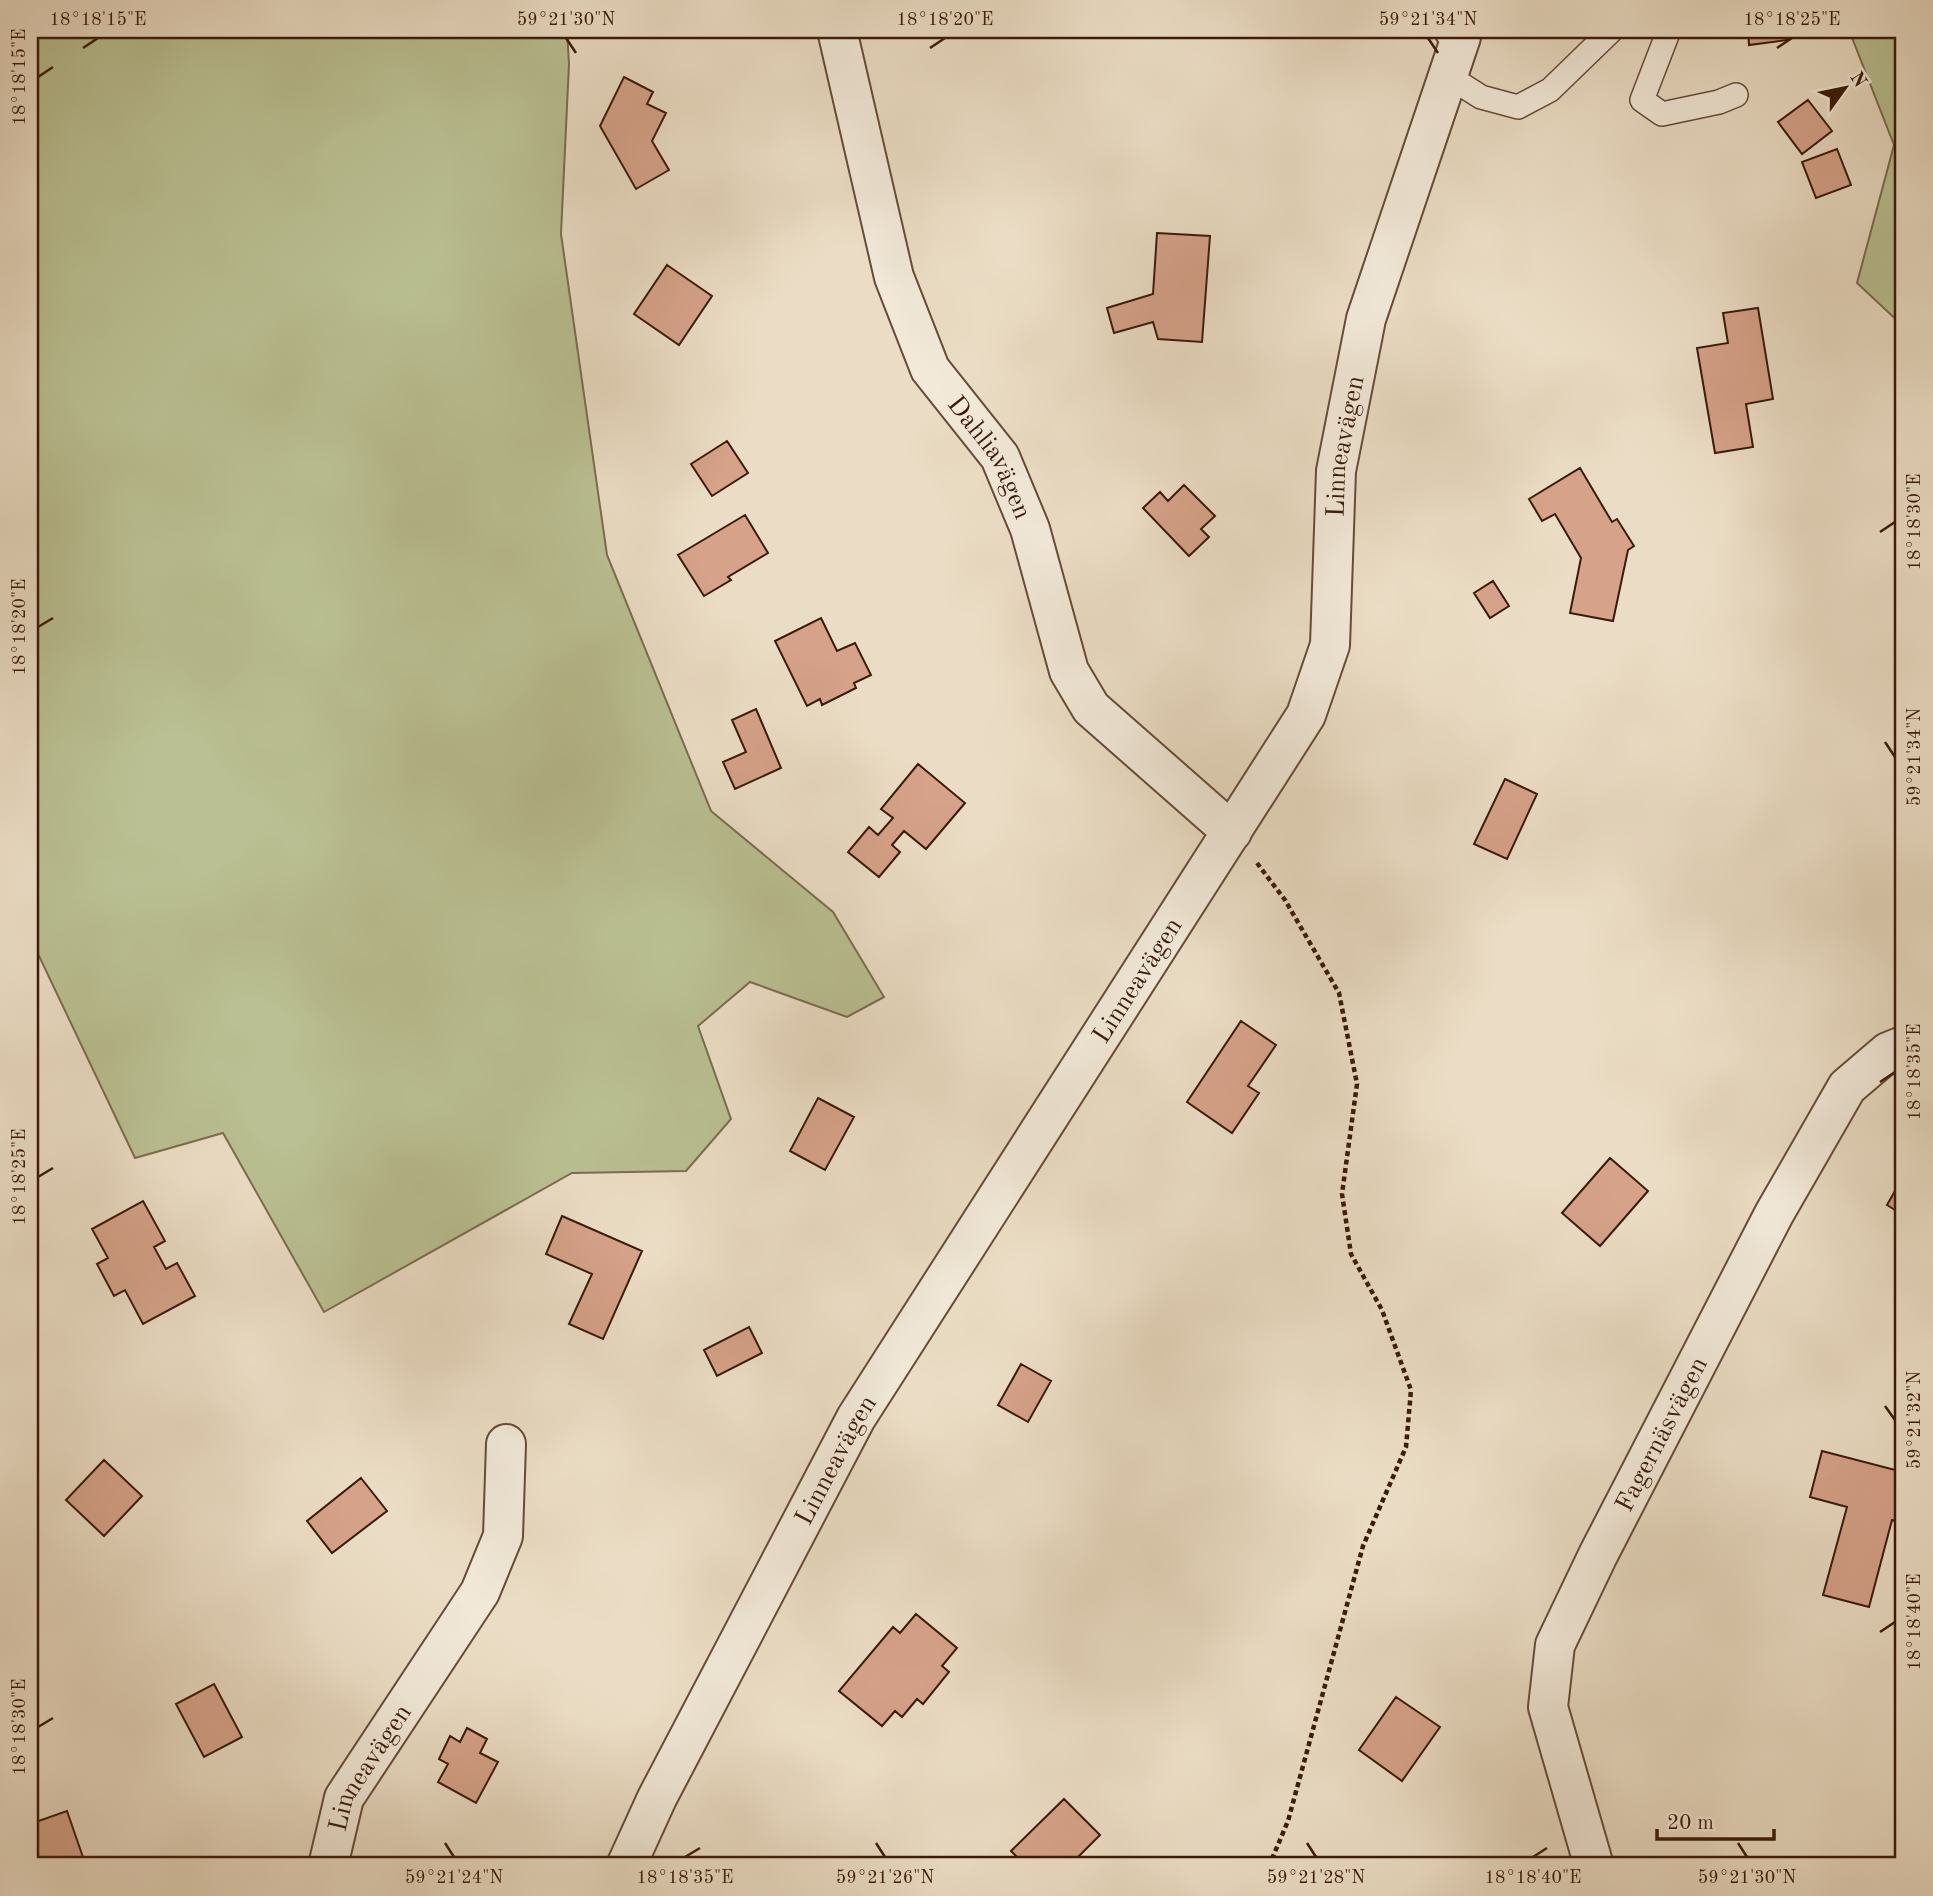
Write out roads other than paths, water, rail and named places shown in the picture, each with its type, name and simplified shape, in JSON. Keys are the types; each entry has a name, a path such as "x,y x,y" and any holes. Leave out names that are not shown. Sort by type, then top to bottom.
{"street":[{"name":"Dahliavägen","path":"836,30 894,277 930,369 1000,457 1030,529 1069,671 1091,708 1232,832"},
{"name":"Linneavägen","path":"626,1866 657,1798 856,1418 1306,715 1330,645 1336,471 1366,319 1461,37 1454,30"},
{"name":"Fagernäsvägen","path":"1594,1866 1548,1707 1555,1645 1598,1555 1774,1214 1847,1087 1888,1052 1903,1046"},
{"name":"Linneavägen","path":"328,1866 344,1798 480,1592 503,1536 506,1444"}],"lane":[{"path":"1448,76 1481,97 1518,107 1550,90 1612,30"},
{"path":"1669,30 1643,100 1662,114 1720,102 1736,95"}]}
